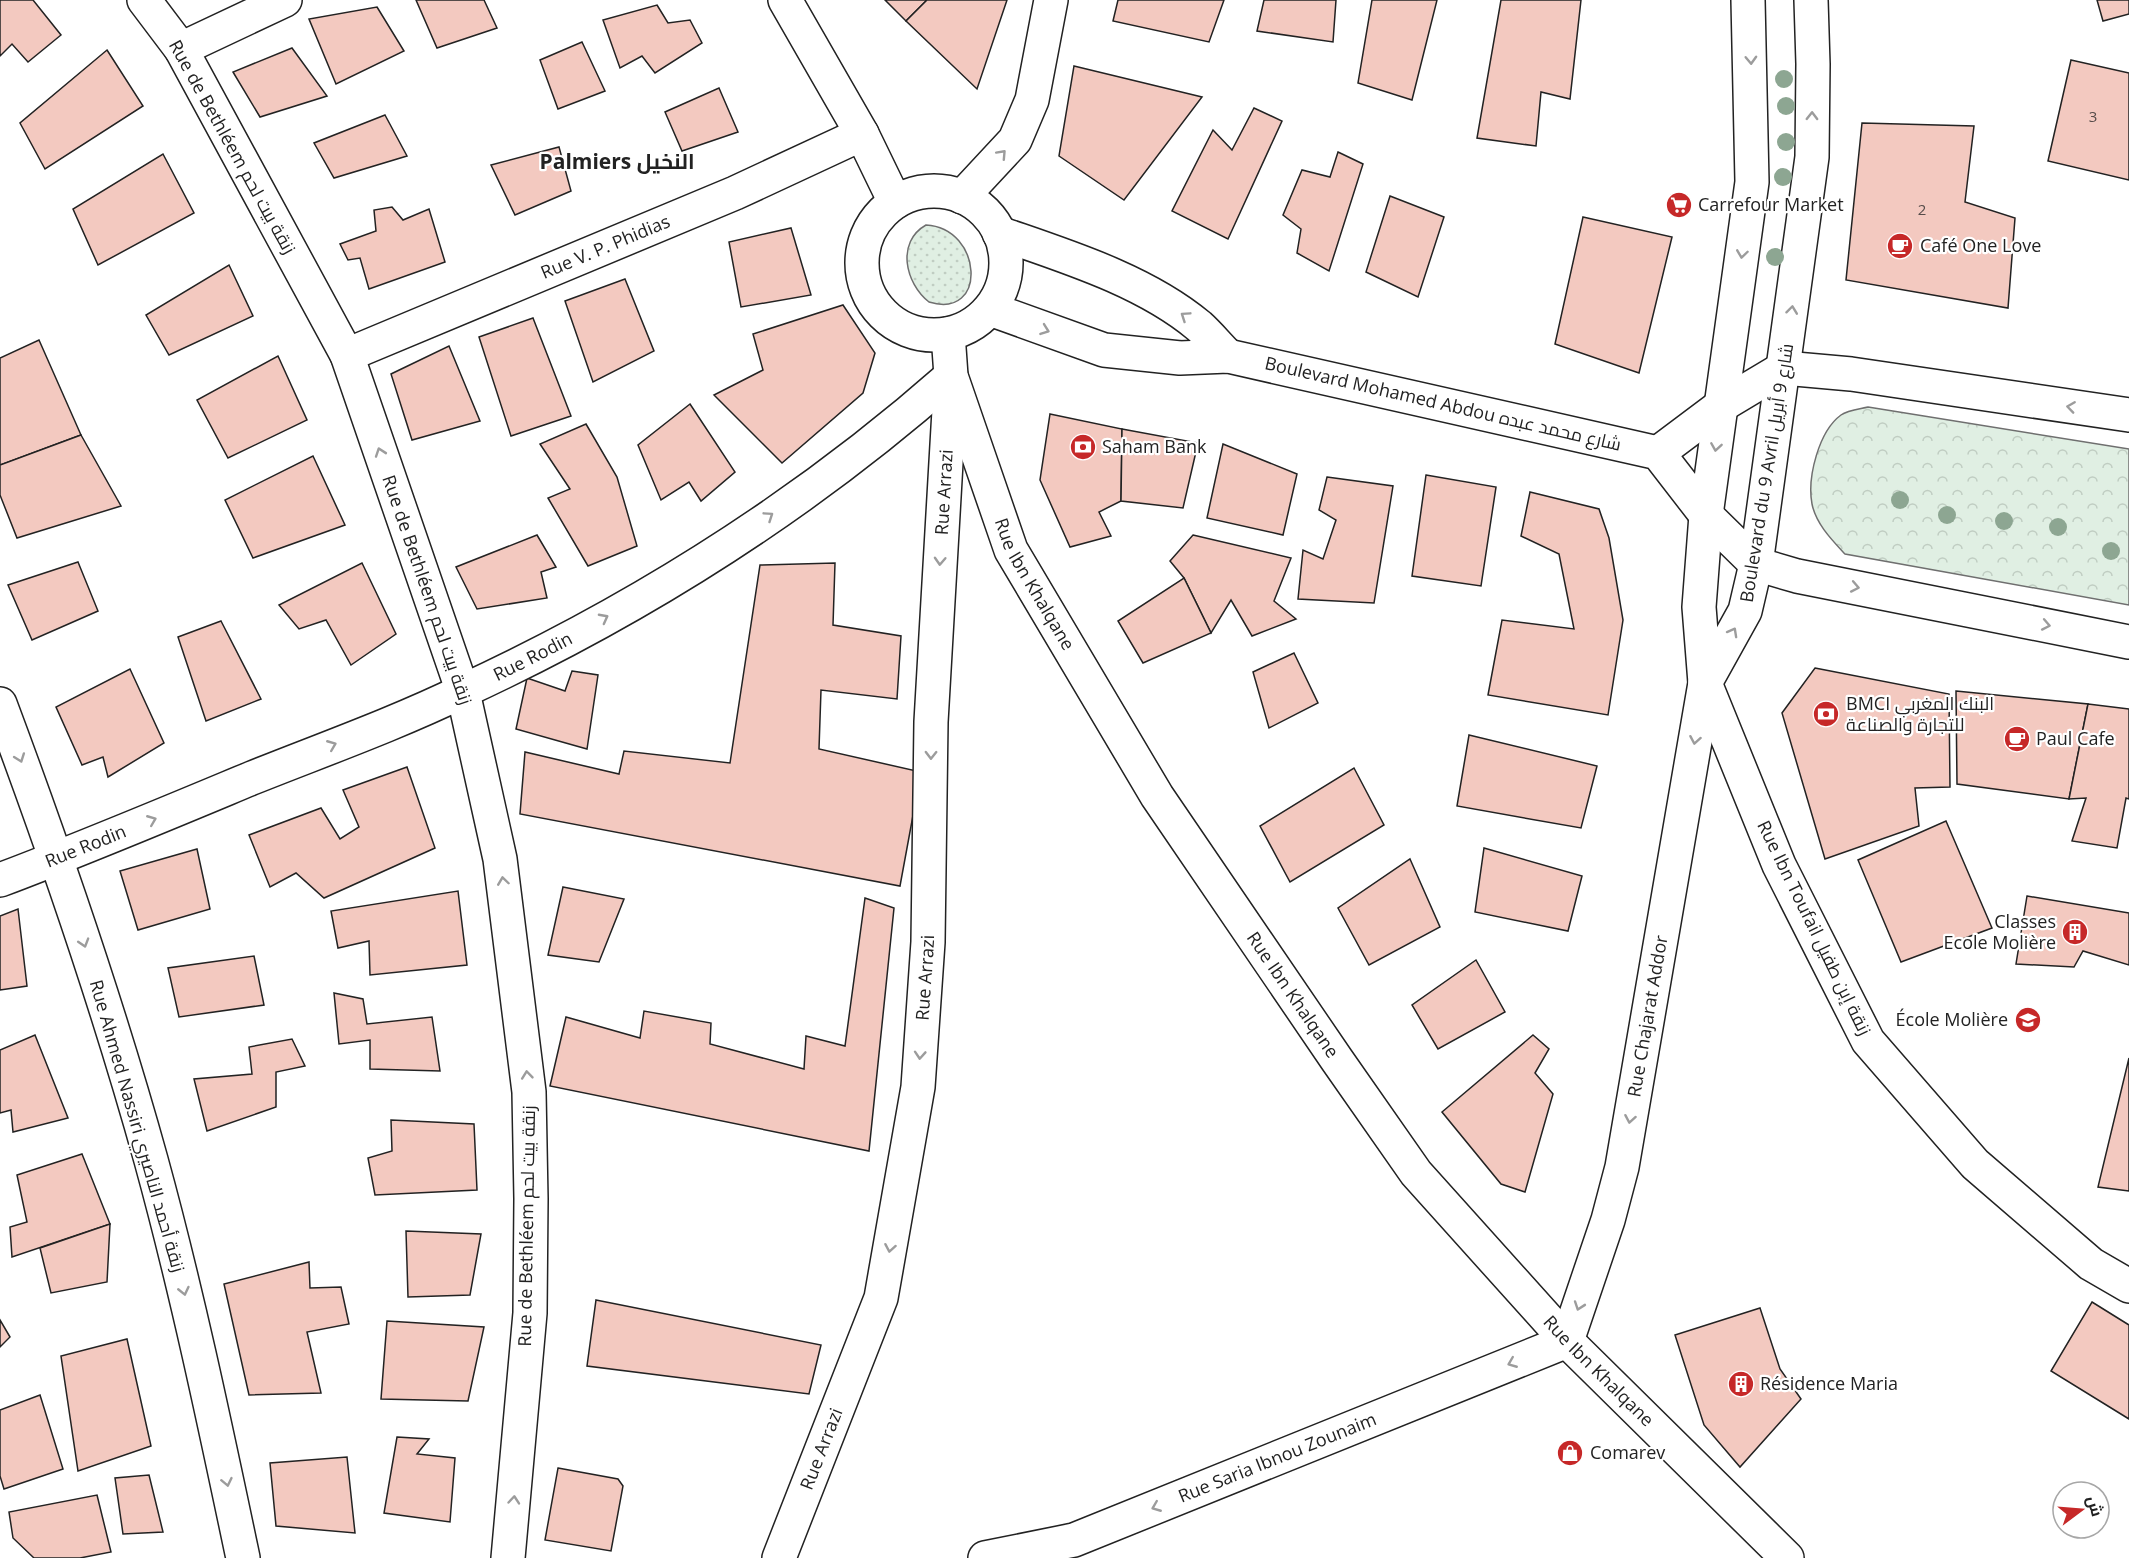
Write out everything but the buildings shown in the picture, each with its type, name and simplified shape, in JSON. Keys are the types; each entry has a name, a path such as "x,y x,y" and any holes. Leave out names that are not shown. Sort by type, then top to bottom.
{"street":[{"name":"Rue de Bethléem زنقة بيت لحم","path":"144,0 181,49 347,355 463,692 500,859 529,1092 530,1313 508,1558"},
{"path":"181,49 285,0"},
{"path":"785,0 862,134 895,202"},
{"path":"962,197 1015,140 1032,100 1051,0"},
{"path":"1705,682 1699,607 1706,515 1752,182 1749,0"},
{"name":"Boulevard du 9 Avril شارع 9 أبريل","path":"1705,682 1745,611 1756,564 1812,157 1813,64 1810,0"},
{"name":"Rue V. P. Phidias","path":"347,355 735,194 862,134"},
{"path":"924,192 947,192 962,197 987,214 999,233 1005,252 1003,286 990,309 974,324 948,334 927,335 899,326 880,311 868,292 862,269 864,246 873,225 895,202 924,192"},
{"path":"999,233 1089,265 1137,288 1199,326 1228,356"},
{"name":"Boulevard Mohamed Abdou شارع محمد عبده","path":"990,309 1104,350 1180,358 1228,356 1658,453"},
{"name":"Rue Ibn Khalqane","path":"948,334 951,376 1011,550 1157,795 1416,1173 1567,1341 1786,1558"},
{"path":"2129,415 1851,374 1784,368 1722,405 1658,453 1706,515 1756,564 1797,576 2129,642"},
{"name":"Rue Rodin","path":"0,880 463,692 616,612 691,569 847,461 896,425 951,376"},
{"name":"Rue Arrazi","path":"779,1558 881,1298 918,1087 928,942 931,722 951,376"},
{"name":"Rue Chajarat Addor","path":"1567,1341 1608,1220 1622,1167 1705,682"},
{"name":"Rue Ibn Toufail زنقة إبن طفيل","path":"1705,682 1779,865 1868,1041 1975,1164 2091,1264 2129,1286"},
{"name":"Rue Ahmed Nassiri زنقة أحمد الناصيري","path":"0,704 58,858 151,1160 217,1431 243,1558"},
{"name":"Rue Saria Ibnou Zounaim","path":"986,1558 1074,1540 1567,1341"}],"green space":[{"path":"926,225 945,230 959,241 968,255 971,271 969,286 961,298 948,304 929,302 914,284 910,274 907,252 910,242"},
{"path":"1868,407 2129,449 2129,605 1845,554 1825,531 1814,511 1811,493 1813,468 1821,443 1833,422 1844,413"}],"place":[{"name":"Carrefour Market","path":"1679,205"},
{"name":"Café One Love","path":"1900,246"},
{"name":"Saham Bank","path":"1083,447"},
{"name":"BMCI البنك المغربي للتجارة والصناعة","path":"1826,714"},
{"name":"Paul Cafe","path":"2017,739"},
{"name":"Classes Ecole Molière","path":"2075,932"},
{"name":"École Molière","path":"2028,1020"},
{"name":"Résidence Maria","path":"1741,1384"},
{"name":"Comarev","path":"1570,1453"}],"district":[{"name":"Palmiers النخيل","path":"617,162"}]}
